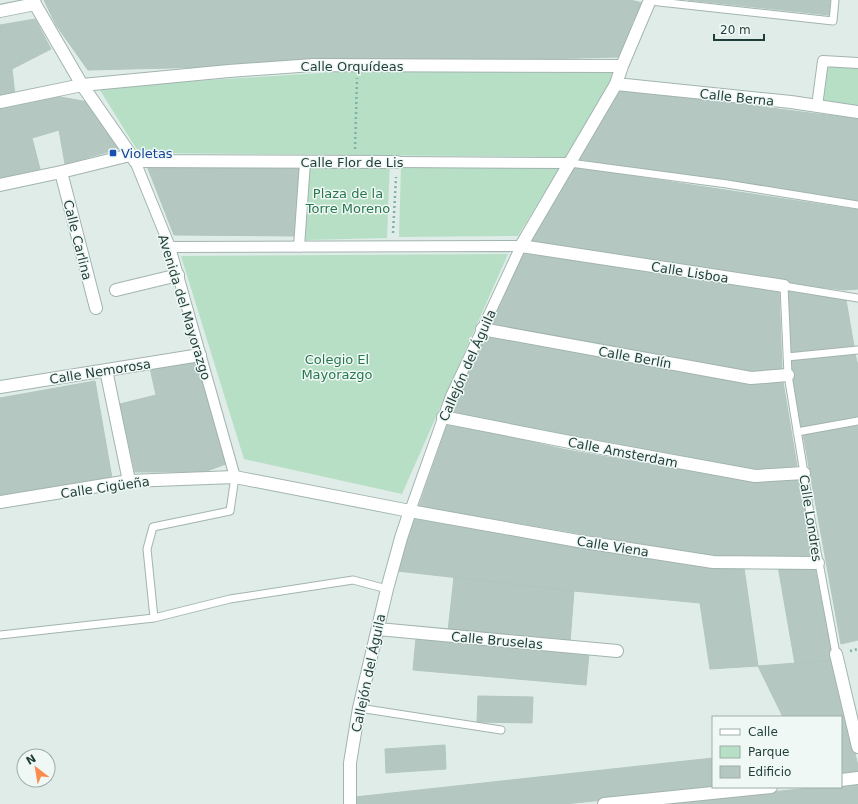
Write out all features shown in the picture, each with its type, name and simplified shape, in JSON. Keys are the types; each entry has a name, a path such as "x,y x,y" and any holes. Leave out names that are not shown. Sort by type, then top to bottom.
{"street":[{"name":"Callejón del Águila","path":"350,804 350,763 358,708 401,538 443,417 451,396 521,246 616,84 649,0"},
{"path":"0,11 34,2"},
{"name":"Avenida del Mayorazgo","path":"34,2 82,85 132,158 170,247 235,477"},
{"path":"816,106 823,61 858,63"},
{"name":"Calle Orquídeas","path":"0,102 82,85 229,71 313,65 622,66"},
{"name":"Calle Berna","path":"616,84 791,102 858,112"},
{"name":"Calle Flor de Lis","path":"0,185 132,158 304,162 570,163"},
{"path":"299,247 304,162"},
{"name":"Calle Carlina","path":"61,172 96,308"},
{"path":"170,247 521,246"},
{"name":"Calle Lisboa","path":"521,246 784,286"},
{"path":"116,290 178,275"},
{"name":"Calle Berlín","path":"482,329 751,378 788,375"},
{"name":"Calle Nemorosa","path":"0,387 200,355"},
{"path":"106,370 129,481"},
{"name":"Calle Amsterdam","path":"443,417 755,476 804,473"},
{"name":"Calle Cigüeña","path":"0,502 129,481 235,477 410,511"},
{"name":"Calle Viena","path":"410,511 578,541 713,562 818,563"},
{"name":"Calle Bruselas","path":"378,629 617,651"},
{"name":"Calle Londres","path":"836,654 858,747"},
{"path":"842,780 858,778"},
{"path":"604,804 761,788"}],"lane":[{"path":"649,0 833,21 835,0"},
{"path":"570,163 726,184 858,205"},
{"name":"Calle Lisboa","path":"784,286 858,298"},
{"name":"Calle Londres","path":"784,286 788,375 818,563 836,654"},
{"path":"787,357 858,350"},
{"path":"797,432 858,421"},
{"path":"154,618 147,549 153,527 230,511 235,477"},
{"path":"0,635 154,618 230,599 353,580 387,589"},
{"path":"358,708 501,730"}],"path":[{"path":"355,162 357,66"},
{"path":"393,246 397,162"}],"green space":[{"path":"823,61 858,63 858,112 817,106"},
{"path":"351,71 615,73 567,157 139,153 98,87"},
{"name":"Plaza de la Torre Moreno","path":"390,161 387,238 305,240 310,162"},
{"path":"401,166 560,167 518,236 399,237"},
{"name":"Colegio El Mayorazgo","path":"508,254 402,494 244,459 181,256"}],"building":[{"path":"44,0 630,0 643,3 632,23 620,57 88,70 56,25"},
{"path":"688,0 830,0 829,15"},
{"path":"35,19 51,49 12,69 15,96 0,98 0,25"},
{"path":"618,89 858,119 858,201 577,159"},
{"path":"55,96 88,102 118,149 65,164 59,130 32,138 40,169 0,178 0,108"},
{"path":"147,166 299,166 296,236 174,235"},
{"path":"572,167 858,210 858,289 845,290 819,287 530,242"},
{"path":"524,251 779,290 782,370 749,372 490,325"},
{"path":"788,290 846,300 854,346 790,352"},
{"path":"485,334 750,384 783,382 797,466 753,470 452,413"},
{"path":"855,354 858,366 858,418 800,428 790,359"},
{"path":"196,360 226,464 204,472 135,472 120,404 156,395 150,368"},
{"path":"95,381 112,478 0,495 0,398"},
{"path":"448,423 567,450 752,482 800,478 814,558 712,556 419,506"},
{"path":"858,424 858,640 841,644 803,434"},
{"path":"414,518 744,568 758,666 710,669 700,603 574,591 397,571"},
{"path":"778,566 815,568 833,660 795,664"},
{"path":"454,577 574,591 570,642 448,631"},
{"path":"416,638 589,653 586,685 413,670"},
{"path":"833,660 858,766 858,774 842,776 842,716 783,716 758,666"},
{"path":"478,696 533,697 532,723 477,722"},
{"path":"445,745 446,769 386,773 385,749"},
{"path":"712,758 712,788 721,788 564,804 355,804 355,797"},
{"path":"858,783 858,804 653,804 810,788 842,788 842,785"}],"place":[{"name":"Violetas","path":"113,153"}]}
